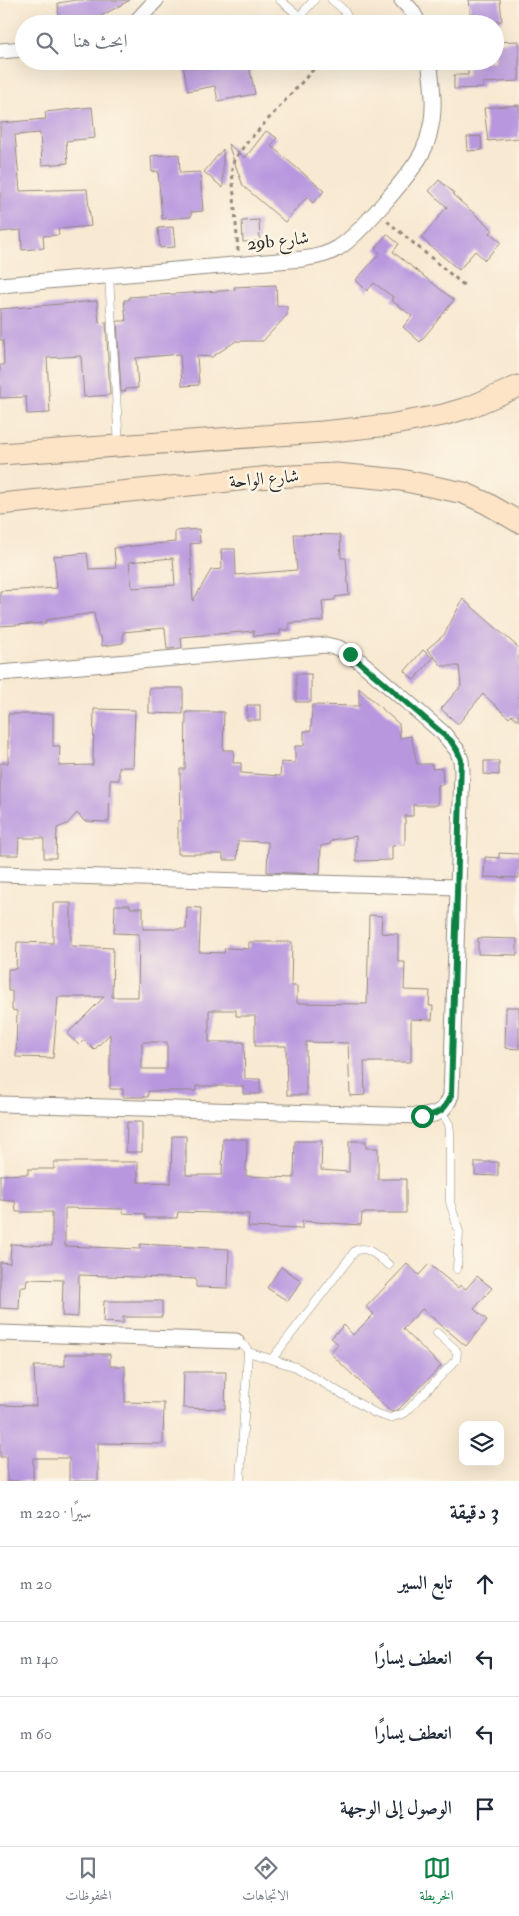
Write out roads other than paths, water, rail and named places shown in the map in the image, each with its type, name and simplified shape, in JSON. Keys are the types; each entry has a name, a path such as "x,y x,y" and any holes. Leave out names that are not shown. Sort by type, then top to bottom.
{"street":[{"path":"142,15 156,0"},
{"path":"402,0 414,15"},
{"path":"0,51 15,50"},
{"name":"29b شارع","path":"0,285 321,256 338,248 353,236 376,211 412,169 424,151 431,129 433,106 430,70"},
{"path":"0,454 322,432 423,420 470,407 519,386"},
{"name":"شارع الواحة","path":"0,504 270,477 336,474 401,480 464,493 486,502 519,522"},
{"path":"0,673 326,645 339,648 368,669 443,733 457,750 461,760 462,771 451,1095 448,1104 441,1112 432,1116 422,1116 0,1104"},
{"path":"0,874 457,888"},
{"path":"0,1333 236,1341"}],"lane":[{"path":"280,0 299,15"},
{"path":"301,15 314,0"},
{"path":"332,0 347,15"},
{"path":"109,276 119,446"},
{"path":"441,1112 446,1117 450,1132 450,1202 459,1232 457,1269"},
{"path":"272,1359 355,1251 363,1248 368,1250 389,1265"},
{"path":"248,1352 307,1373 375,1413 390,1418 405,1413 456,1360 457,1352 455,1349 437,1333"},
{"path":"236,1341 242,1343 248,1352 240,1481"}]}
